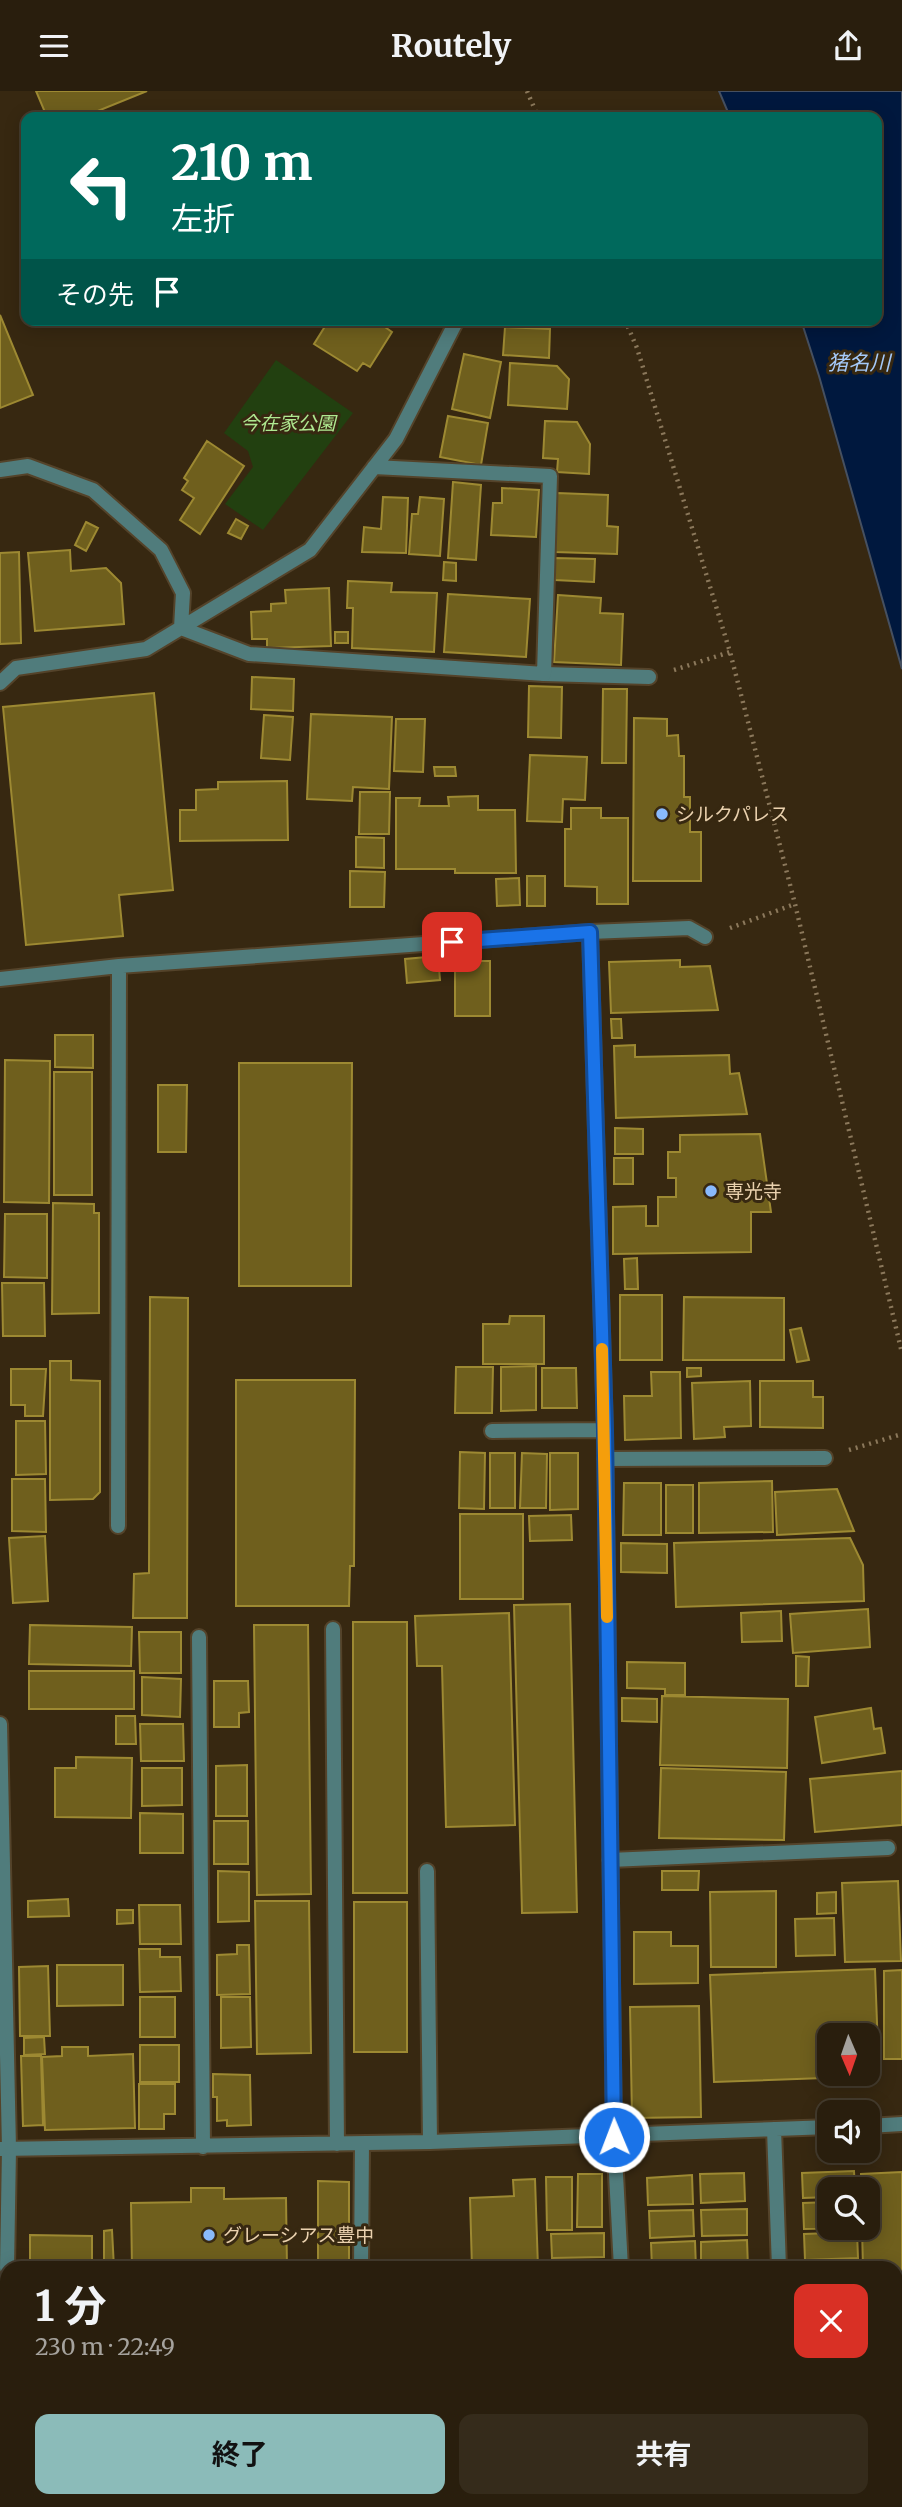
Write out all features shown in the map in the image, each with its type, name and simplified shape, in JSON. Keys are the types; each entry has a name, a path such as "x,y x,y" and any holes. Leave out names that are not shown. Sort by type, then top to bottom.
{"street":[{"path":"0,683 16,668 146,649 310,549 396,439 454,326"},
{"path":"0,470 28,466 93,491 161,550 183,593 181,628"},
{"path":"374,467 550,476 544,674"},
{"path":"181,628 249,655 544,674 649,677"},
{"path":"0,979 119,966 590,932 689,929 705,937"},
{"path":"590,932 605,1430 614,2137 621,2261"},
{"path":"118,1526 119,966"},
{"path":"492,1431 605,1430"},
{"path":"605,1459 825,1458"},
{"path":"333,1629 337,2144"},
{"path":"199,1637 203,2147"},
{"path":"0,1724 4,2149 8,2261"},
{"path":"610,1860 888,1848"},
{"path":"427,1871 430,2142"},
{"path":"880,2125 902,2124"},
{"path":"4,2149 362,2144 614,2137 817,2127"},
{"path":"774,2129 779,2261"},
{"path":"361,2261 362,2144"}],"path":[{"path":"527,91 536,112"},
{"path":"627,326 730,652 795,904 902,1353"},
{"path":"649,677 730,652"},
{"path":"705,937 795,904"},
{"path":"825,1458 902,1434"}],"green space":[{"name":"今在家公園","path":"276,360 353,413 263,530 225,504 253,467 248,451 224,433"}],"water":[{"name":"猪名川","path":"719,91 902,91 902,669 803,326 882,326 882,112 728,112"}],"building":[{"path":"36,91 147,91 95,112 45,112"},
{"path":"0,315 33,395 0,408"},
{"path":"325,326 384,326 392,332 370,367 363,363 357,371 314,344"},
{"path":"505,327 550,329 549,358 503,355"},
{"path":"464,354 501,362 490,418 452,409"},
{"path":"510,363 557,366 569,379 567,409 508,405"},
{"path":"448,416 488,423 481,465 440,457"},
{"path":"545,421 577,422 590,444 589,474 557,472 558,459 543,458"},
{"path":"207,441 244,466 200,534 180,520 194,498 182,490 188,481 184,478"},
{"path":"453,482 481,485 476,560 448,558"},
{"path":"502,488 539,490 536,537 491,535 493,503 502,503"},
{"path":"557,493 608,495 607,526 618,527 617,554 555,552"},
{"path":"383,497 408,498 406,553 362,552 364,527 381,529"},
{"path":"420,497 444,499 440,556 409,554 412,514 418,514"},
{"path":"236,519 248,526 241,539 228,533"},
{"path":"86,522 98,528 86,551 75,545"},
{"path":"70,550 71,571 106,568 121,583 124,624 35,631 28,553"},
{"path":"19,552 21,643 0,644 0,553"},
{"path":"555,558 595,559 594,582 555,580"},
{"path":"444,562 456,563 456,581 443,580"},
{"path":"348,581 392,583 391,592 437,593 434,652 352,648 353,608 347,608"},
{"path":"329,588 331,646 267,648 267,639 252,639 251,612 271,611 271,604 286,603 285,590"},
{"path":"448,594 530,599 526,657 444,652"},
{"path":"558,595 601,598 600,613 623,614 621,665 554,662"},
{"path":"335,632 348,632 348,643 335,643"},
{"path":"252,677 294,679 293,711 251,709"},
{"path":"529,686 562,687 561,738 528,737"},
{"path":"603,689 627,689 626,763 602,763"},
{"path":"154,693 173,890 119,895 123,936 26,945 3,707"},
{"path":"311,714 392,717 389,789 353,787 352,801 307,799"},
{"path":"264,715 293,717 290,760 261,758"},
{"name":"シルクパレス","path":"634,718 667,719 667,736 678,735 679,756 684,756 684,797 690,797 690,832 701,832 701,881 633,881"},
{"path":"396,719 425,719 423,772 394,771"},
{"path":"530,755 587,757 585,800 563,799 562,822 527,821"},
{"path":"434,767 455,767 456,776 435,776"},
{"path":"287,781 288,840 180,841 180,810 196,810 196,790 218,789 218,782"},
{"path":"360,792 390,792 389,834 359,834"},
{"path":"478,796 478,810 515,810 516,873 396,869 396,798 420,798 419,806 449,806 448,797"},
{"path":"571,808 601,808 601,818 628,818 628,904 597,904 597,887 565,886 565,829 571,829"},
{"path":"356,837 384,838 384,868 356,867"},
{"path":"350,871 385,872 384,907 350,907"},
{"path":"527,876 545,876 545,906 527,906"},
{"path":"519,878 520,905 497,906 496,879"},
{"path":"438,956 440,980 407,983 405,959"},
{"path":"680,960 680,967 710,966 718,1010 611,1013 609,962"},
{"path":"455,961 490,961 490,1016 455,1016"},
{"path":"611,1019 621,1019 622,1038 612,1038"},
{"path":"55,1035 93,1035 93,1068 55,1067"},
{"path":"635,1045 635,1057 729,1055 730,1074 739,1073 747,1114 616,1118 614,1046"},
{"path":"5,1060 50,1061 49,1203 4,1202"},
{"path":"239,1063 352,1063 351,1286 239,1286"},
{"path":"54,1072 92,1072 92,1195 54,1195"},
{"path":"158,1085 187,1085 186,1152 158,1152"},
{"path":"615,1128 643,1129 643,1154 615,1154"},
{"path":"760,1134 771,1212 751,1212 751,1252 613,1254 613,1207 646,1206 646,1226 658,1226 658,1197 676,1197 676,1178 668,1178 668,1152 680,1152 680,1135"},
{"path":"614,1158 633,1158 633,1184 614,1184"},
{"path":"53,1203 94,1204 94,1213 99,1213 99,1313 52,1314"},
{"path":"5,1214 47,1214 47,1278 4,1277"},
{"path":"637,1258 638,1289 625,1289 624,1259"},
{"path":"2,1283 44,1283 45,1336 3,1336"},
{"path":"620,1295 662,1295 662,1360 620,1360"},
{"path":"150,1297 188,1298 187,1618 133,1618 134,1574 149,1573"},
{"path":"684,1297 784,1298 784,1360 683,1360"},
{"path":"510,1316 544,1316 544,1364 483,1364 483,1324 509,1324"},
{"path":"801,1328 809,1360 797,1362 790,1330"},
{"path":"50,1361 71,1361 71,1380 100,1381 100,1492 93,1499 50,1500"},
{"path":"536,1366 536,1410 501,1411 501,1367"},
{"path":"456,1367 493,1367 492,1413 455,1413"},
{"path":"542,1368 576,1368 577,1408 542,1408"},
{"path":"687,1368 701,1368 701,1376 687,1377"},
{"path":"11,1369 46,1369 43,1416 25,1416 25,1405 11,1405"},
{"path":"651,1372 680,1372 681,1438 625,1440 624,1396 652,1396"},
{"path":"236,1380 355,1380 354,1566 350,1566 349,1606 236,1606"},
{"path":"750,1381 751,1426 724,1427 725,1437 694,1439 692,1383"},
{"path":"760,1381 813,1381 813,1397 823,1397 823,1428 760,1427"},
{"path":"16,1421 45,1421 46,1474 16,1475"},
{"path":"460,1452 485,1453 484,1509 459,1508"},
{"path":"490,1453 515,1453 515,1508 490,1508"},
{"path":"522,1453 547,1454 546,1508 520,1508"},
{"path":"550,1453 578,1453 578,1509 550,1510"},
{"path":"12,1479 45,1479 46,1532 12,1531"},
{"path":"772,1481 773,1532 699,1533 699,1483"},
{"path":"624,1483 661,1483 661,1535 623,1535"},
{"path":"666,1485 693,1485 693,1533 666,1533"},
{"path":"837,1489 854,1531 777,1535 775,1492"},
{"path":"460,1514 523,1514 523,1599 460,1599"},
{"path":"571,1515 572,1540 530,1541 529,1516"},
{"path":"45,1536 48,1601 13,1603 9,1538"},
{"path":"850,1538 863,1565 864,1601 676,1607 674,1543"},
{"path":"621,1543 667,1544 667,1573 621,1572"},
{"path":"570,1604 577,1912 522,1913 514,1605"},
{"path":"868,1609 870,1647 793,1653 790,1614"},
{"path":"781,1611 782,1641 742,1642 741,1613"},
{"path":"509,1613 515,1825 446,1827 442,1666 417,1666 415,1616"},
{"path":"353,1622 407,1622 407,1893 353,1893"},
{"path":"30,1625 132,1627 131,1666 29,1664"},
{"path":"254,1625 308,1625 311,1894 257,1895"},
{"path":"139,1632 181,1632 181,1673 140,1673"},
{"path":"796,1656 809,1657 808,1686 796,1686"},
{"path":"627,1662 685,1663 685,1695 665,1695 665,1689 627,1688"},
{"path":"29,1671 134,1671 134,1709 29,1709"},
{"path":"142,1677 181,1679 180,1717 142,1715"},
{"path":"214,1681 248,1681 249,1712 239,1713 239,1727 214,1727"},
{"path":"662,1696 788,1699 787,1768 660,1765"},
{"path":"622,1698 657,1699 657,1722 622,1721"},
{"path":"871,1708 874,1729 881,1728 885,1753 822,1763 815,1717"},
{"path":"116,1716 135,1716 136,1744 116,1744"},
{"path":"140,1724 183,1724 184,1761 141,1761"},
{"path":"76,1757 132,1758 131,1818 55,1817 55,1768 76,1768"},
{"path":"247,1765 247,1816 216,1816 216,1766"},
{"path":"142,1768 182,1768 182,1805 142,1806"},
{"path":"661,1768 786,1772 784,1840 659,1838"},
{"path":"902,1771 902,1825 815,1832 810,1779"},
{"path":"140,1813 183,1814 183,1853 140,1853"},
{"path":"214,1821 248,1821 248,1864 214,1864"},
{"path":"218,1871 249,1872 249,1921 218,1922"},
{"path":"662,1871 699,1871 698,1890 662,1890"},
{"path":"898,1881 901,1961 845,1962 842,1883"},
{"path":"776,1891 776,1967 711,1967 710,1892"},
{"path":"836,1892 836,1913 817,1914 817,1893"},
{"path":"68,1899 69,1916 28,1917 28,1901"},
{"path":"255,1901 309,1901 311,2053 257,2054"},
{"path":"354,1902 407,1902 407,2052 354,2052"},
{"path":"139,1905 180,1905 181,1944 140,1944"},
{"path":"117,1910 133,1910 133,1923 117,1924"},
{"path":"834,1918 835,1955 796,1956 795,1919"},
{"path":"634,1932 671,1932 671,1946 698,1946 698,1983 634,1984"},
{"path":"237,1945 249,1945 250,1994 217,1995 217,1955 237,1954"},
{"path":"139,1949 160,1949 160,1957 180,1957 181,1991 140,1992"},
{"path":"57,1965 123,1965 123,2005 57,2006"},
{"path":"48,1966 50,2036 20,2036 19,1967"},
{"path":"875,1969 877,2023 817,2023 817,2078 714,2082 710,1975"},
{"path":"902,1970 902,2059 884,2059 884,1971"},
{"path":"140,1997 175,1997 175,2037 140,2037"},
{"path":"221,1997 250,1997 251,2047 221,2048"},
{"path":"699,2006 701,2117 632,2118 630,2007"},
{"path":"44,2037 45,2054 24,2055 24,2038"},
{"path":"140,2045 179,2045 179,2082 140,2082"},
{"path":"62,2047 88,2047 88,2056 133,2054 135,2128 45,2130 42,2057 62,2056"},
{"path":"21,2056 41,2056 43,2125 23,2126"},
{"path":"213,2074 250,2075 251,2125 227,2126 227,2120 217,2121"},
{"path":"139,2084 175,2084 175,2114 164,2114 164,2129 139,2129"},
{"path":"854,2171 854,2177 817,2177 817,2197 803,2198 802,2173"},
{"path":"902,2172 902,2261 863,2261 862,2240 880,2240 880,2177 861,2177 861,2174"},
{"path":"744,2173 745,2201 701,2203 700,2174"},
{"path":"578,2174 602,2174 602,2227 577,2227"},
{"path":"692,2175 693,2204 648,2205 647,2178"},
{"path":"546,2177 572,2177 572,2230 547,2230"},
{"path":"535,2179 538,2261 472,2261 470,2198 514,2196 513,2180"},
{"path":"318,2181 349,2182 349,2261 318,2261"},
{"name":"グレーシアス豊中","path":"191,2188 224,2188 224,2199 286,2198 287,2261 132,2261 131,2203 191,2202"},
{"path":"817,2202 817,2229 804,2229 803,2203"},
{"path":"747,2209 747,2235 702,2236 701,2210"},
{"path":"693,2210 694,2236 650,2238 649,2211"},
{"path":"112,2230 114,2261 104,2261 104,2231"},
{"path":"604,2233 604,2257 552,2258 551,2234"},
{"path":"804,2234 817,2234 817,2240 857,2240 858,2258 805,2260"},
{"path":"30,2235 92,2236 92,2261 30,2261"},
{"path":"747,2240 748,2261 701,2261 701,2242"},
{"path":"695,2241 696,2261 652,2261 651,2243"}],"slow traffic":[{"path":"602,1349 607,1617"}],"place":[{"name":"シルクパレス","path":"662,814"},
{"name":"専光寺","path":"711,1191"},
{"name":"グレーシアス豊中","path":"209,2235"}],"route":[{"path":"452,942 590,932 605,1430 614,2137"}]}
